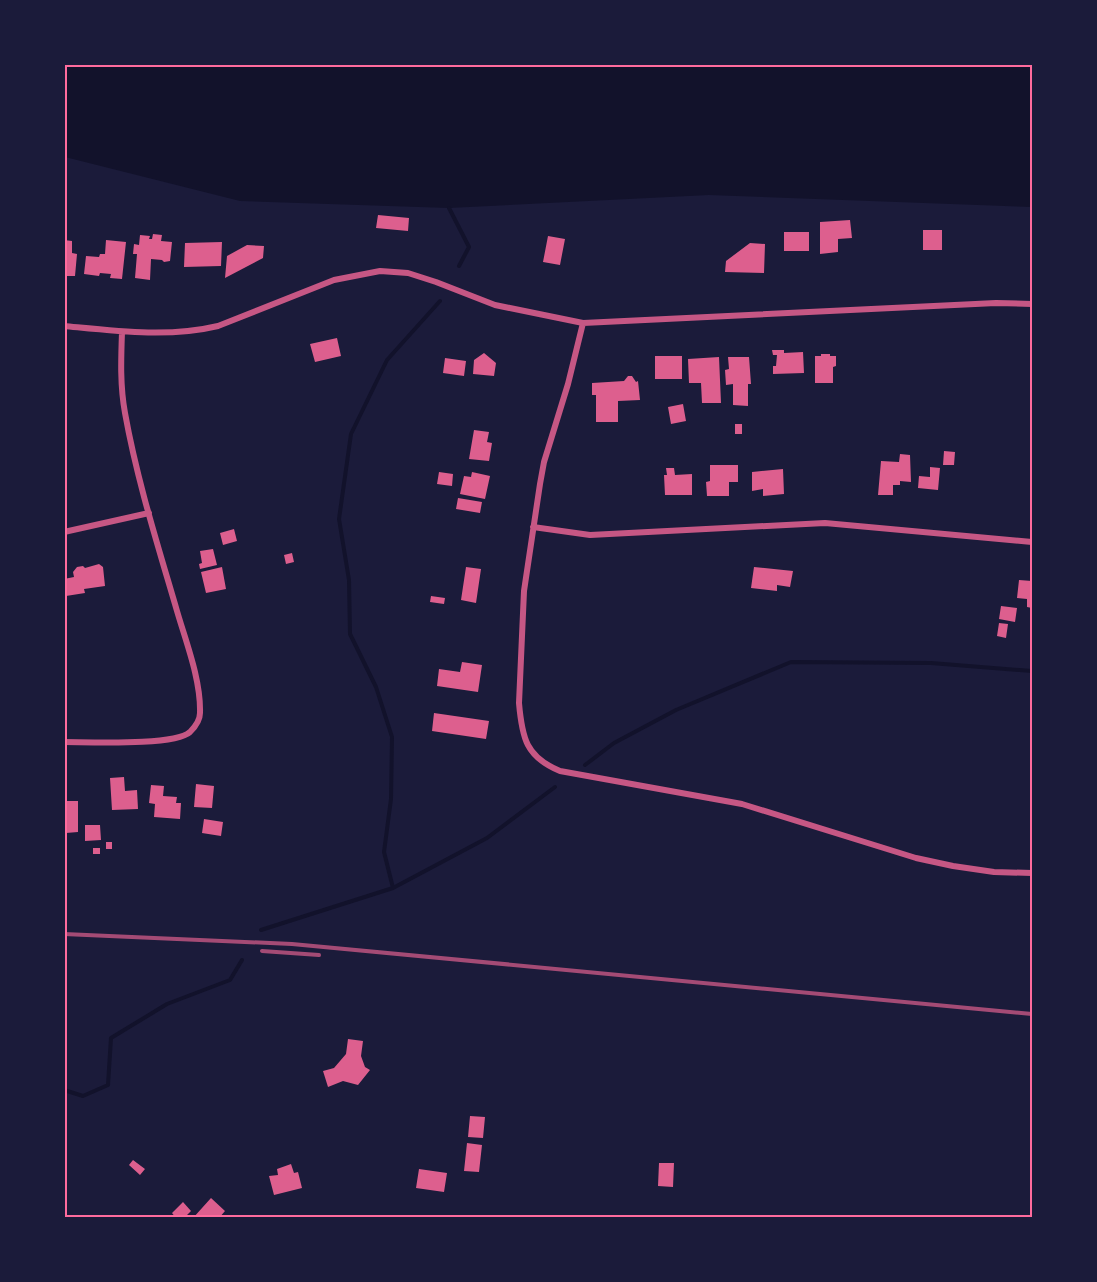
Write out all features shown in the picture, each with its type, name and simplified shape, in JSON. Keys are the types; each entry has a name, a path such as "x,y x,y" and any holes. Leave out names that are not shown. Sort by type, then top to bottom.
{"street":[{"path":"64,326 122,332 201,330 218,326 334,280 380,271 408,273 495,305 583,323 985,304 1032,304"},
{"path":"583,323 568,384 544,462 524,591 519,671 520,721 531,753 550,767 560,771 742,804 916,858 994,872 1032,873"},
{"path":"64,742 171,740 184,736 197,724 200,712 193,667 149,513 125,412 121,364 122,332"},
{"path":"64,532 149,513"},
{"path":"533,527 590,535 825,524 1032,542"}],"shaded area":[{"path":"64,65 1032,65 1032,207 709,195 449,208 240,201 65,157"}],"building":[{"path":"378,215 409,218 408,231 376,228"},
{"path":"850,220 852,238 838,239 838,252 820,254 820,222"},
{"path":"923,230 942,230 942,250 923,250"},
{"path":"784,232 809,232 809,251 784,251"},
{"path":"153,234 162,235 161,241 172,242 170,261 151,259 150,280 135,278 137,254 133,254 134,244 139,245 140,235 150,236 149,239 152,239"},
{"path":"548,236 565,239 560,265 543,262"},
{"path":"64,240 72,241 72,253 77,254 75,276 64,276"},
{"path":"106,240 126,242 122,279 110,278 111,274 100,273 99,276 84,274 86,256 99,257 100,254 105,254"},
{"path":"222,242 221,266 184,267 185,243"},
{"path":"750,243 765,244 764,273 725,272 726,261"},
{"path":"247,245 264,246 263,258 225,278 227,256"},
{"path":"337,338 341,356 315,362 310,344"},
{"path":"772,350 784,350 784,353 803,352 804,373 773,374 777,355 773,355"},
{"path":"484,353 496,363 494,376 473,374 474,360"},
{"path":"821,354 836,356 833,383 815,383 815,356 821,356"},
{"path":"655,356 682,356 682,379 655,379"},
{"path":"719,357 721,403 702,403 701,383 689,383 688,359"},
{"path":"728,357 749,357 751,384 748,384 748,406 733,405 733,384 726,385 725,370 729,369"},
{"path":"445,358 466,361 464,376 443,373"},
{"path":"628,376 638,381 640,400 618,401 618,422 596,422 596,395 592,395 592,383 624,381"},
{"path":"683,404 686,421 671,424 668,407"},
{"path":"735,424 742,424 742,434 735,434"},
{"path":"474,430 489,432 487,442 492,443 489,461 469,459"},
{"path":"944,451 955,452 954,465 943,465"},
{"path":"900,454 910,455 911,482 900,481 900,485 893,485 893,495 878,495 881,461 899,462"},
{"path":"710,465 738,465 738,482 729,482 729,496 707,496 706,482 710,481"},
{"path":"930,467 940,468 938,490 918,488 919,476 930,477"},
{"path":"666,468 674,468 675,475 692,474 692,495 665,495"},
{"path":"783,469 784,494 763,496 763,489 752,491 752,472"},
{"path":"439,472 453,474 452,486 437,484"},
{"path":"472,472 490,476 485,499 460,494 464,476 471,477"},
{"path":"458,498 482,502 480,513 456,509"},
{"path":"234,529 237,541 223,545 220,533"},
{"path":"213,549 217,565 200,569 199,564 202,563 200,551"},
{"path":"292,553 294,562 286,564 284,555"},
{"path":"99,564 103,567 105,586 84,589 85,593 66,596 64,579 74,577 73,572 77,567 85,568"},
{"path":"222,567 226,589 206,593 201,572"},
{"path":"466,567 481,569 476,603 461,600"},
{"path":"754,567 793,571 790,587 777,585 777,591 751,588"},
{"path":"1019,580 1032,581 1032,608 1027,607 1027,599 1017,598"},
{"path":"431,596 445,598 444,604 430,602"},
{"path":"1001,606 1017,608 1015,622 999,619"},
{"path":"999,623 1008,624 1006,638 997,636"},
{"path":"462,662 482,665 478,692 437,686 439,669 460,672"},
{"path":"434,713 489,721 486,739 432,731"},
{"path":"124,777 125,791 137,790 138,809 112,810 110,778"},
{"path":"196,784 214,786 212,808 194,807"},
{"path":"151,785 164,786 163,796 177,797 176,803 181,803 180,819 154,817 155,804 149,803"},
{"path":"65,801 78,801 78,832 66,833"},
{"path":"204,819 223,822 221,836 202,833"},
{"path":"85,825 100,825 101,840 85,841"},
{"path":"106,842 112,842 112,849 106,849"},
{"path":"93,848 100,848 100,854 93,854"},
{"path":"348,1039 363,1041 361,1056 365,1067 370,1070 358,1085 343,1081 328,1087 323,1071 334,1068 346,1054"},
{"path":"470,1116 485,1117 483,1138 468,1137"},
{"path":"467,1143 482,1145 479,1172 464,1171"},
{"path":"133,1160 145,1169 140,1175 129,1165"},
{"path":"659,1163 674,1163 673,1187 658,1186"},
{"path":"291,1164 294,1173 298,1172 302,1188 274,1195 269,1176 278,1175 277,1169"},
{"path":"419,1169 447,1173 444,1192 416,1188"},
{"path":"211,1198 225,1211 219,1218 193,1218"},
{"path":"183,1202 191,1211 184,1218 176,1218 172,1213"},
{"path":"597,1215 651,1215 651,1218 597,1218"}],"waterway":[{"path":"449,208 469,247 459,266"},
{"path":"393,888 384,852 391,799 392,737 376,687 350,634 349,580 339,519 351,434 387,360 440,301"},
{"path":"585,765 614,743 676,710 791,662 931,663 1032,671"},
{"path":"261,930 393,888 487,838 555,787"},
{"path":"64,1090 83,1096 108,1085 111,1038 167,1004 230,980 242,960"}],"railway":[{"path":"64,934 292,944 1032,1014"},
{"path":"262,951 319,955"}]}
